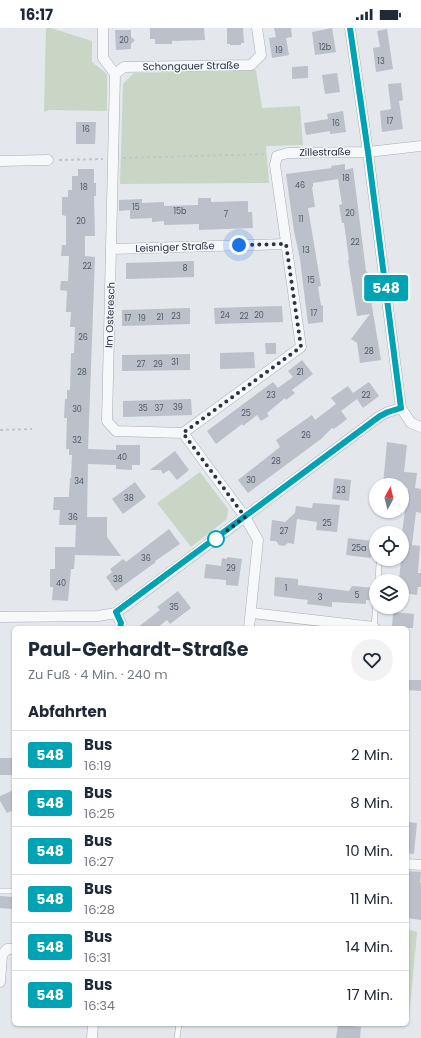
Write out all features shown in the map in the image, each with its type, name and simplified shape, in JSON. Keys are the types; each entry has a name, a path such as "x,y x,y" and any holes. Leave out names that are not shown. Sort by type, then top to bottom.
{"street":[{"path":"103,28 103,58 115,74"},
{"name":"Schongauer Straße","path":"115,74 124,67 250,65 261,55 257,28"},
{"path":"350,28 368,152 401,408 411,423 421,427"},
{"name":"Im Osteresch","path":"115,74 107,421 116,431 183,433"},
{"name":"Zillestraße","path":"277,156 288,153 368,152 421,146"},
{"path":"249,626 258,540 245,517 183,433 301,347 275,165 277,156"},
{"path":"0,161 48,160"},
{"name":"Leisniger Straße","path":"112,249 286,244"},
{"path":"0,617 98,616 116,612 380,416 401,408"},
{"path":"116,612 121,623 120,626"},
{"path":"251,612 366,626"},
{"path":"409,864 421,865"},
{"path":"0,982 2,955 8,949 12,949"},
{"path":"92,1038 94,1026"}],"lane":[{"path":"374,626 375,614"},
{"path":"0,891 12,891"},
{"path":"177,1038 179,1026"}],"path":[{"path":"48,160 263,153 277,156"},
{"path":"0,430 32,429"}],"green space":[{"path":"46,28 51,28 92,41 92,62 107,74 107,111 50,110 44,112"},
{"path":"256,70 262,108 300,106 303,145 266,146 269,183 120,184 123,84 134,73"},
{"path":"200,472 228,509 227,519 191,547 157,503"},
{"path":"409,930 417,932 409,1018"}],"building":[{"path":"150,28 204,28 205,40 172,41 172,44 155,44 155,39 150,39"},
{"path":"227,28 243,28 244,43 241,43 241,45 227,44"},
{"path":"274,28 291,28 292,37 286,38 289,55 272,58 269,38 276,37"},
{"path":"332,28 336,52 315,55 312,32"},
{"path":"387,29 393,69 376,72 373,48 380,47 377,31"},
{"path":"115,30 131,30 131,37 135,40 131,44 131,49 116,50"},
{"path":"308,66 308,78 292,79 292,67"},
{"path":"337,73 340,92 325,94 322,75"},
{"path":"401,83 403,100 399,101 403,129 382,132 380,111 391,109 388,84"},
{"path":"343,111 346,132 330,134 330,131 306,135 304,123 328,119 327,114"},
{"path":"76,122 96,122 95,144 76,144"},
{"path":"345,164 345,170 353,168 366,271 368,273 370,283 368,283 381,360 360,363 357,343 351,339 370,314 357,316 344,223 342,223 339,205 342,204 338,179 313,183 312,187 315,207 308,208 321,286 318,287 321,305 323,306 323,322 308,324 300,259 294,231 286,174 332,168 331,166"},
{"path":"78,169 94,169 94,183 96,183 96,196 94,196 95,236 85,236 85,256 95,257 88,449 116,450 116,445 140,445 140,465 132,465 132,470 116,469 116,465 88,464 87,517 107,517 107,537 121,556 75,555 74,569 71,569 68,601 52,600 53,587 50,587 50,569 55,569 55,547 75,547 75,551 76,525 59,525 60,510 53,510 54,497 69,497 71,478 72,455 69,455 69,449 66,449 67,418 64,418 65,399 67,399 67,390 70,390 71,353 74,353 75,327 70,327 71,312 66,312 67,291 60,290 61,281 68,281 69,256 61,256 62,245 66,245 66,216 62,215 62,197 68,197 68,190 72,190 72,176 78,176"},
{"path":"198,198 211,198 211,202 248,201 248,212 252,212 253,228 199,230 199,224 164,225 164,221 152,222 152,218 130,219 130,210 119,211 119,200 142,199 142,203 164,202 164,206 198,205"},
{"path":"194,261 194,277 126,279 126,263"},
{"path":"282,306 283,322 215,324 214,308"},
{"path":"190,308 190,324 122,326 122,310"},
{"path":"265,343 276,343 276,354 266,354"},
{"path":"254,352 255,368 220,369 220,353"},
{"path":"190,354 190,370 122,371 122,355"},
{"path":"302,360 313,374 292,390 295,393 286,400 285,398 267,413 269,416 261,421 257,415 243,426 242,424 216,444 207,431 273,382 278,388 293,377 288,371"},
{"path":"369,382 379,396 363,408 357,399 341,411 347,419 334,429 332,428 321,439 248,493 238,480 280,447 276,440 312,415 315,420 336,404 331,398 348,386 353,393"},
{"path":"191,399 192,415 123,417 123,401"},
{"path":"387,442 407,445 404,472 417,473 415,488 421,489 421,513 416,512 412,545 420,546 418,573 421,573 421,587 418,587 417,595 409,594 409,574 400,574 400,566 409,566 409,526 403,526 404,518 409,518 409,478 384,478"},
{"path":"175,451 189,470 177,480 169,470 163,474 161,470 150,470"},
{"path":"334,478 351,480 349,501 332,499"},
{"path":"135,482 146,497 123,514 112,499"},
{"path":"313,503 340,505 337,532 316,530 317,522 297,519 294,544 288,543 284,546 279,545 276,541 270,541 272,520 285,522 295,513 296,506 312,508"},
{"path":"169,529 180,544 116,591 106,577 112,572 110,569 123,559 126,562"},
{"path":"348,538 369,541 369,558 346,555"},
{"path":"227,557 242,559 238,586 226,585 226,580 204,578 206,564 221,566 222,558 227,559"},
{"path":"275,577 298,579 298,585 349,591 352,586 369,588 369,600 366,600 366,604 332,602 332,607 307,604 308,600 274,596"},
{"path":"178,591 191,608 170,624 167,620 160,626 140,626 160,610 157,607"},
{"path":"393,614 414,614 413,628 409,628 409,626 392,626"},
{"path":"409,680 421,680 421,691 409,690"},
{"path":"0,758 12,758 12,775 0,775"},
{"path":"12,791 12,811 7,813 0,801 0,796"},
{"path":"409,822 417,823 414,854 409,853"},
{"path":"409,871 421,872 421,920 409,918"},
{"path":"0,896 12,897 12,909 0,908"},
{"path":"338,1026 361,1027 360,1038 336,1038"}],"bus line":[{"name":"548","path":"120,626 121,623 116,612 380,416 401,408 368,152 350,28"}],"route":[{"path":"216,539 245,517 183,433 301,347 286,244 239,245"}]}
